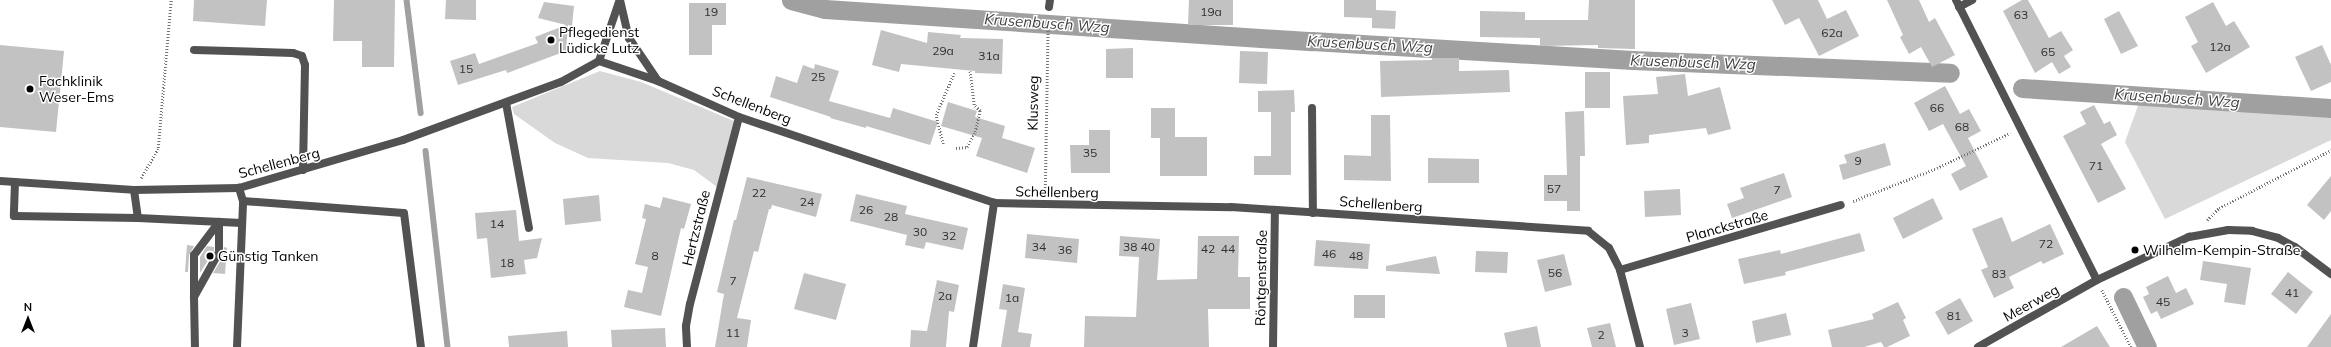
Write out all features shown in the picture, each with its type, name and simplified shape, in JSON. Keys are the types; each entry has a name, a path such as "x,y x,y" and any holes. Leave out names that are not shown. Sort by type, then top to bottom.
{"street":[{"path":"599,62 620,0"},
{"path":"620,0 629,38 658,81"},
{"path":"1972,0 1957,3 2097,280"},
{"path":"194,50 293,52 302,56 305,65 303,170"},
{"name":"Schellenberg","path":"0,181 134,190 239,188 403,140 561,82 599,62 658,81 739,117 994,203 1048,206 1231,207 1588,231 1609,248 1620,270 1640,347"},
{"path":"506,102 529,228"},
{"path":"1312,108 1313,213"},
{"name":"Hertzstraße","path":"687,347 686,326 690,304 739,117"},
{"path":"15,182 14,216 138,218 242,223"},
{"path":"237,347 243,201 239,188"},
{"path":"134,190 138,218"},
{"path":"243,201 404,213 421,347"},
{"path":"973,347 994,203"},
{"name":"Planckstraße","path":"1620,270 1841,205"},
{"name":"Röntgenstraße","path":"1273,347 1275,210"},
{"path":"194,297 219,252 220,222"},
{"path":"195,347 194,255 220,222"},
{"name":"Meerweg","path":"1978,347 2097,280 2189,237 2228,230 2252,231 2278,238 2295,247 2331,274"}],"path":[{"path":"134,190 158,148 171,0"},
{"name":"Klusweg","path":"1048,206 1045,193 1046,38 1050,4"},
{"path":"956,148 967,147 975,132 980,111 974,105 970,71"},
{"path":"944,144 936,115 954,73"},
{"path":"1841,205 1937,168 2019,128"},
{"path":"2189,237 2219,208 2331,150"},
{"path":"2097,280 2131,347"}],"shaded area":[{"path":"600,71 641,82 734,121 717,187 694,170 668,163 588,158 555,143 514,114 512,107"},
{"path":"2140,100 2331,114 2331,140 2165,219 2125,142"}],"building":[{"path":"194,0 267,0 265,26 193,21"},
{"path":"334,0 395,0 394,67 362,67 362,41 333,41"},
{"path":"446,0 476,0 476,20 445,19"},
{"path":"1189,0 1233,0 1233,25 1188,25"},
{"path":"1344,0 1376,0 1376,10 1396,11 1395,29 1372,28 1372,18 1344,17"},
{"path":"1589,0 1635,0 1635,49 1598,48 1598,45 1540,46 1540,38 1480,37 1480,11 1525,12 1525,20 1588,20"},
{"path":"1772,0 1818,0 1827,19 1846,10 1859,36 1819,56 1799,18 1785,25"},
{"path":"1887,0 1919,0 1929,22 1935,18 1955,55 1932,67 1921,47 1909,54 1900,37 1903,35"},
{"path":"2022,0 2028,0 2049,38 2061,31 2073,50 2064,56 2071,67 2059,74 2052,62 2035,73 2003,11"},
{"name":"Pflegedienst Lüdicke Lutz","path":"544,2 574,6 572,26 568,25 566,51 507,73 506,70 458,85 450,61 475,53 479,64 538,43 535,37 566,25 538,18"},
{"path":"2213,2 2226,26 2234,21 2250,47 2206,73 2191,46 2198,42 2185,17"},
{"path":"689,3 726,3 726,25 712,25 712,55 689,55"},
{"path":"2119,11 2138,46 2121,54 2104,19"},
{"path":"881,30 927,43 928,32 961,35 960,38 1003,39 1002,74 975,73 975,71 901,64 899,72 872,65"},
{"name":"Fachklinik Weser-Ems","path":"0,45 64,51 56,132 0,127"},
{"path":"2322,45 2331,65 2331,82 2311,91 2295,57"},
{"path":"1133,48 1133,78 1106,78 1106,49"},
{"path":"1240,51 1268,52 1267,84 1239,83"},
{"path":"1432,58 1459,58 1459,71 1509,70 1510,92 1381,97 1380,61 1432,60"},
{"path":"815,64 839,71 829,101 890,118 893,108 938,122 930,145 866,126 866,128 830,118 831,117 770,97 776,76 797,83 803,65 814,69"},
{"path":"1585,72 1610,72 1610,108 1585,108"},
{"path":"1685,74 1688,96 1720,87 1731,129 1708,135 1706,128 1649,135 1649,143 1626,145 1623,96 1658,94 1656,77"},
{"path":"1945,86 1960,114 1969,109 1981,131 1968,138 1988,177 1960,191 1951,174 1966,166 1943,124 1929,131 1914,103"},
{"path":"1294,90 1295,112 1291,112 1291,175 1254,175 1254,156 1271,156 1271,112 1258,112 1258,91"},
{"path":"948,102 977,111 975,117 1005,126 1002,138 1035,148 1027,173 976,156 982,138 941,126"},
{"path":"2094,105 2104,124 2110,121 2117,135 2101,144 2126,189 2098,203 2063,136 2086,124 2080,112"},
{"path":"1151,108 1175,108 1175,137 1207,137 1207,176 1160,176 1160,138 1151,138"},
{"path":"1584,111 1585,156 1580,156 1580,211 1567,211 1567,201 1544,201 1544,175 1567,175 1565,112"},
{"path":"1371,115 1390,115 1391,181 1344,180 1344,155 1371,156"},
{"path":"1089,130 1110,130 1110,173 1071,173 1070,145 1089,145"},
{"path":"1885,143 1891,165 1843,180 1839,165 1847,163 1844,155"},
{"path":"1428,158 1479,159 1479,183 1428,183"},
{"path":"1784,173 1792,197 1732,218 1727,204 1744,198 1740,188"},
{"path":"2331,176 2331,211 2324,220 2307,205"},
{"path":"747,177 822,194 816,217 772,205 771,209 769,209 758,252 754,251 737,318 751,320 747,347 715,347 724,294 717,292 734,220 736,220"},
{"path":"1680,189 1681,215 1645,217 1644,191"},
{"path":"856,194 907,206 905,214 968,228 963,250 926,242 924,249 905,245 907,235 850,221"},
{"path":"599,195 601,221 565,225 563,199"},
{"path":"663,197 691,204 684,229 681,228 661,316 624,307 628,290 642,293 648,267 635,264 646,219 642,218 645,204 660,208"},
{"path":"1933,198 1943,219 1903,239 1893,218"},
{"path":"516,210 519,241 542,238 537,258 524,260 526,274 491,278 487,238 477,239 475,213"},
{"path":"2002,217 2012,242 2050,224 2064,254 2043,264 2041,261 2009,277 2014,288 1994,298 1981,270 1988,267 1972,229"},
{"path":"1860,233 1865,251 1785,272 1786,275 1744,284 1738,259 1780,250 1781,254"},
{"path":"1027,234 1079,239 1077,263 1025,258"},
{"path":"1120,236 1160,239 1157,280 1197,279 1198,236 1239,236 1238,277 1250,277 1250,309 1208,309 1209,347 1084,347 1085,316 1136,317 1139,257 1119,256"},
{"path":"1316,240 1370,244 1368,269 1314,266"},
{"path":"187,245 194,246 189,255 188,272 185,272"},
{"path":"207,246 214,247 214,251 200,273 200,257"},
{"path":"224,247 227,248 225,274 213,273 224,255"},
{"path":"1476,251 1508,252 1507,273 1475,272"},
{"path":"1564,254 1572,285 1545,292 1537,260"},
{"path":"1436,256 1440,274 1386,271 1386,266"},
{"path":"2203,261 2251,268 2245,305 2224,302 2227,284 2200,280"},
{"path":"2288,272 2313,292 2296,314 2271,294"},
{"path":"804,273 846,284 836,320 794,309"},
{"path":"2168,276 2176,293 2186,288 2194,304 2161,319 2157,311 2151,314 2143,297 2149,294 2146,287"},
{"path":"937,280 959,285 954,312 949,311 946,347 910,347 911,330 927,331"},
{"path":"1003,284 1025,288 1018,332 1032,334 1030,347 1001,347 1007,310 999,309"},
{"path":"1354,295 1385,295 1385,318 1354,318"},
{"path":"1960,298 1973,321 1948,335 1935,312"},
{"path":"1898,302 1906,318 1903,320 1910,336 1887,347 1884,347 1881,342 1864,347 1832,347 1828,330 1874,319 1872,314"},
{"path":"1691,303 1700,339 1674,345 1666,309"},
{"path":"1786,313 1791,335 1756,343 1752,321"},
{"path":"2331,314 2331,347 2307,347"},
{"path":"1610,323 1616,347 1592,347 1587,328"},
{"path":"1537,326 1541,347 1507,347 1504,333"},
{"path":"2097,326 2110,347 2061,347"},
{"path":"665,328 666,347 612,347 611,330"},
{"path":"567,331 568,347 509,347 508,336"}],"waterway":[{"path":"407,0 421,113"},
{"name":"Krusenbusch Wzg","path":"791,0 825,9 1312,41 1632,60 1950,73"},
{"name":"Krusenbusch Wzg","path":"2022,88 2331,108"},
{"path":"426,151 448,347"},
{"path":"2123,297 2147,347"}],"place":[{"name":"Pflegedienst Lüdicke Lutz","path":"551,40"},
{"name":"Fachklinik Weser-Ems","path":"30,89"},
{"name":"Wilhelm-Kempin-Straße","path":"2135,250"},
{"name":"Günstig Tanken","path":"210,256"}]}
